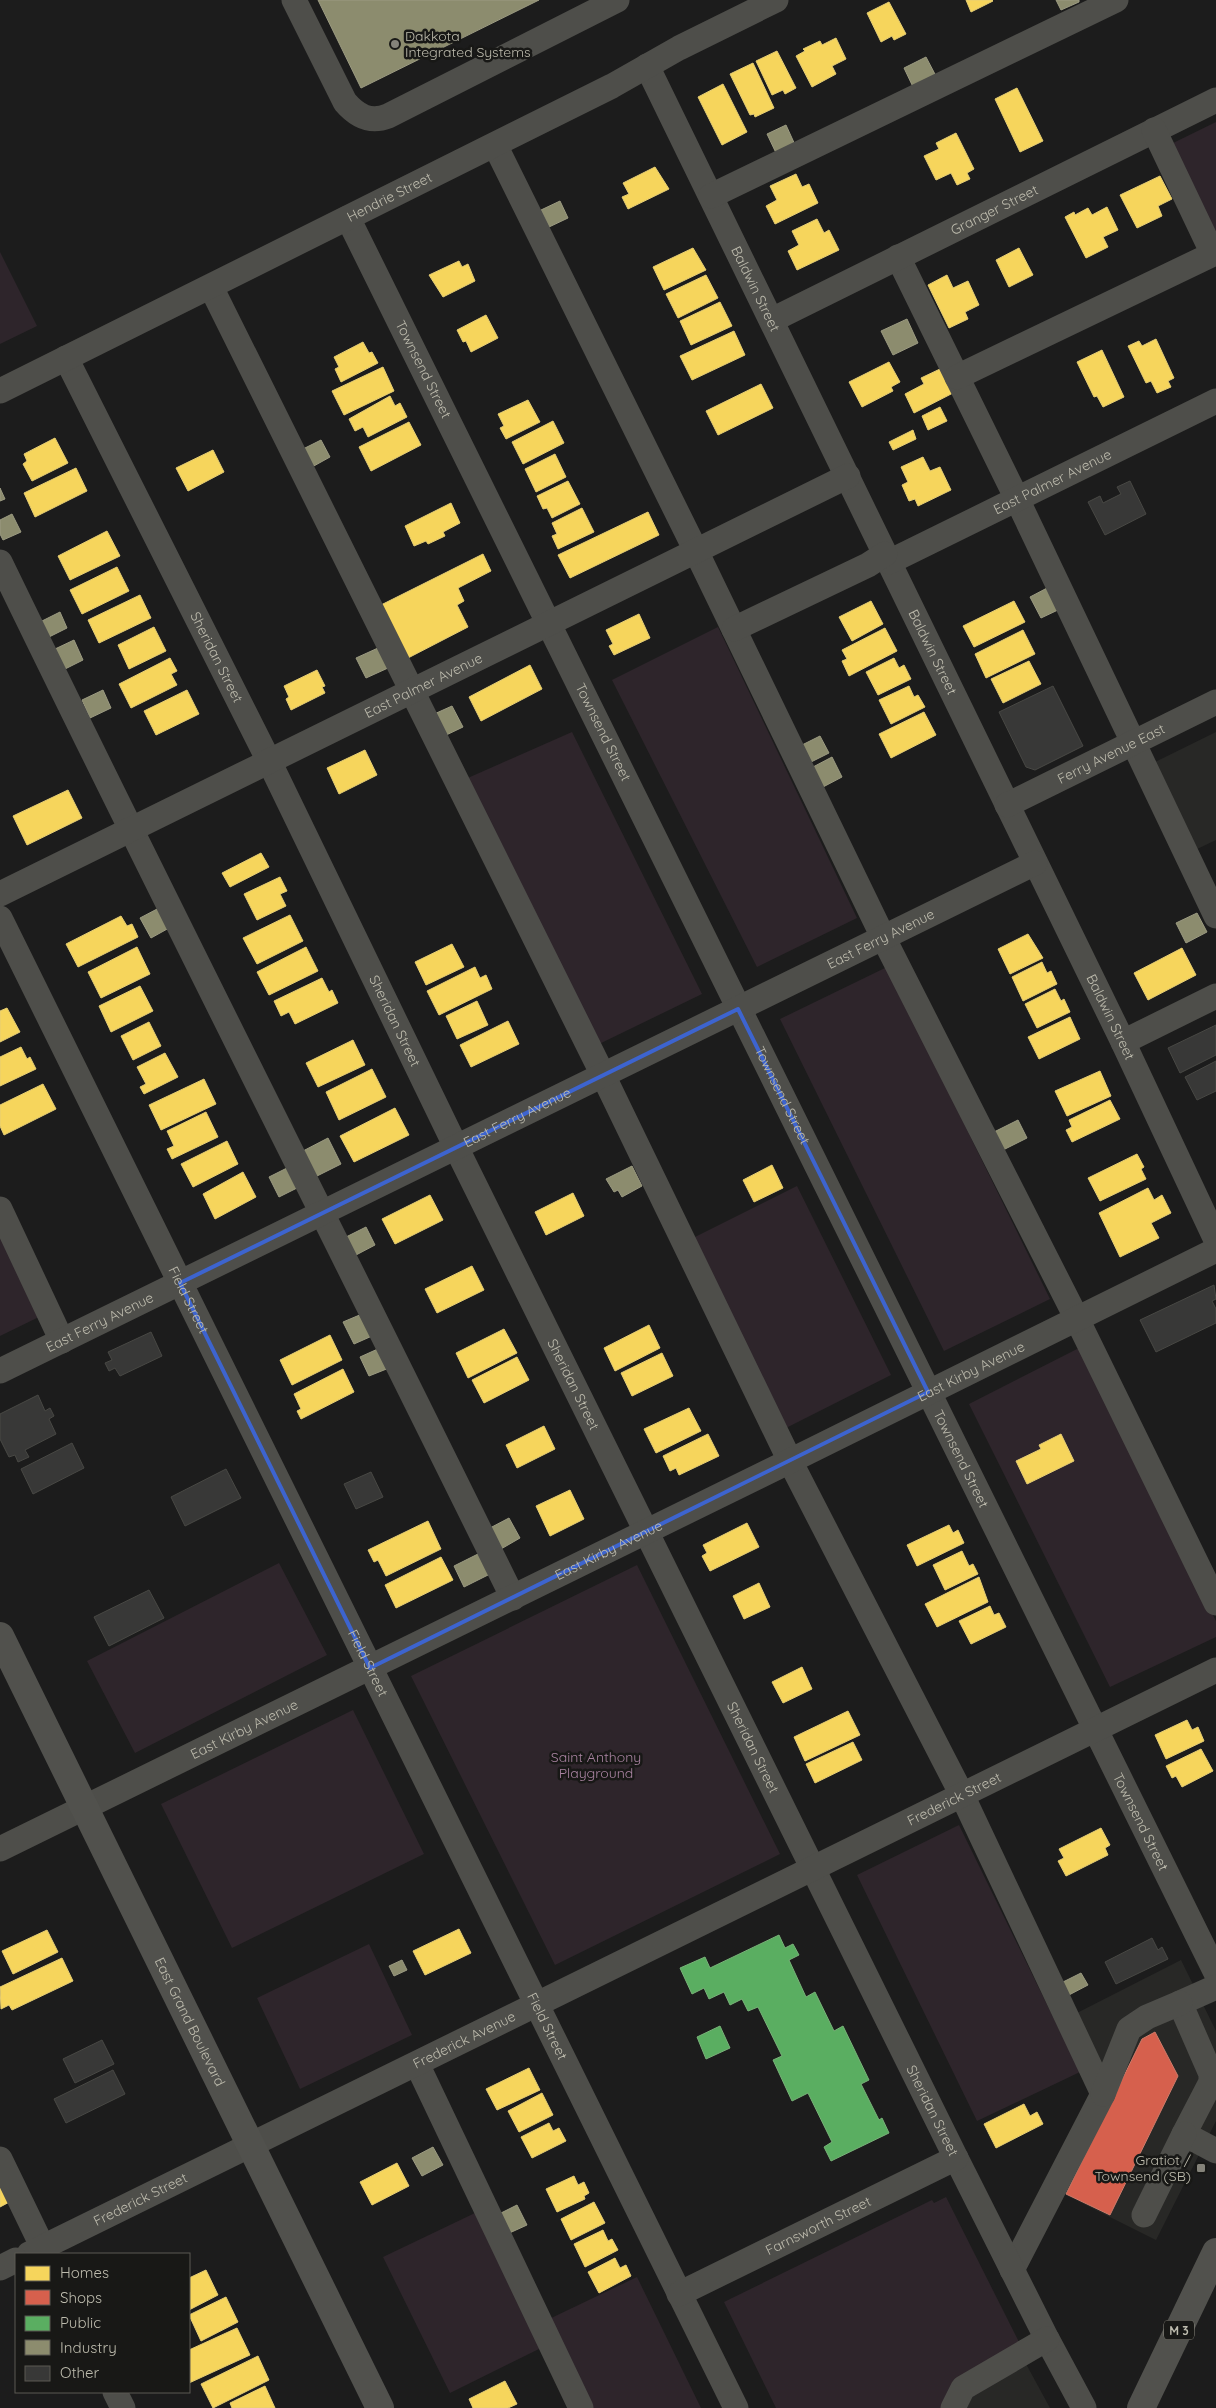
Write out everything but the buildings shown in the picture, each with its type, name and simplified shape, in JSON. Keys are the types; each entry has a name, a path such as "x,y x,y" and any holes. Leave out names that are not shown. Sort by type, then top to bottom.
{"main road":[{"name":"East Grand Boulevard","path":"0,1636 380,2408"},
{"name":"M 3","path":"1141,2408 1215,2256"}],"street":[{"path":"294,0 344,102 357,114 374,120 388,116 617,0"},
{"name":"Hendrie Street","path":"0,391 495,145 612,86 679,48 776,0"},
{"path":"711,196 1116,0"},
{"name":"Baldwin Street","path":"647,66 1123,1042 1216,1240"},
{"name":"Granger Street","path":"772,320 1216,100"},
{"path":"957,377 1212,254 1154,130"},
{"path":"495,145 696,551 883,937 1077,1319 1216,1603"},
{"name":"Townsend Street","path":"348,218 550,622 738,1009 1216,1973"},
{"path":"898,257 1017,499 1216,916"},
{"path":"211,286 603,1075 790,1461 962,1796 1103,2094"},
{"name":"Sheridan Street","path":"66,358 269,761 456,1147 956,2158 1084,2408"},
{"name":"East Palmer Avenue","path":"734,629 868,565 1017,499 1216,401"},
{"name":"East Palmer Avenue","path":"0,894 848,476"},
{"path":"0,562 130,830 323,1212 513,1598"},
{"name":"Ferry Avenue East","path":"1007,805 1216,702"},
{"name":"East Ferry Avenue","path":"0,1371 1035,863"},
{"name":"Field Street","path":"0,918 736,2408"},
{"path":"1123,1042 1216,996"},
{"path":"0,1209 62,1341"},
{"name":"East Kirby Avenue","path":"0,1849 513,1598 1216,1250"},
{"path":"1095,1730 1216,1670"},
{"name":"Frederick Street","path":"813,1869 1095,1730"},
{"name":"Frederick Avenue","path":"251,2145 813,1869"},
{"path":"1012,2270 1103,2094 1129,2029 1147,2017 1216,1987"},
{"path":"1144,2214 1212,2082 1212,2074 1180,2003"},
{"path":"417,2064 581,2408"},
{"path":"1184,2134 1216,2151"},
{"name":"Frederick Street","path":"39,2252 251,2145"},
{"name":"Farnsworth Street","path":"679,2294 956,2158"},
{"path":"0,2159 39,2252"},
{"path":"0,2268 15,2260"},
{"path":"953,2408 963,2388 1047,2339"},
{"path":"116,2393 123,2408"}],"highlighted area":[{"path":"738,1009 928,1392 370,1668 180,1283"}],"shaded area":[{"path":"1216,732 1216,840 1195,850 1151,764"},
{"path":"1181,1960 1216,2031 1216,2121 1156,2240 1046,2185 1104,2074 1073,2015"},
{"path":"1025,2362 1050,2408 959,2408 968,2391"}],"green space":[{"path":"1216,122 1216,235 1169,145"},
{"path":"0,252 37,326 0,344"},
{"path":"718,627 857,918 757,967 612,680"},
{"path":"572,732 702,994 595,1046 461,781"},
{"path":"887,967 1050,1299 944,1351 780,1019"},
{"path":"797,1186 891,1375 782,1430 689,1240"},
{"path":"0,1227 43,1315 0,1336"},
{"path":"1079,1348 1216,1621 1216,1637 1110,1687 969,1404"},
{"path":"279,1563 327,1655 135,1753 87,1661"},
{"name":"Saint Anthony Playground","path":"637,1565 780,1854 555,1965 411,1676"},
{"path":"353,1710 424,1854 232,1948 161,1804"},
{"path":"959,1825 1080,2072 977,2121 857,1875"},
{"path":"369,1944 412,2035 300,2089 257,1998"},
{"path":"946,2197 1021,2346 943,2408 776,2408 724,2302 932,2200 934,2203"},
{"path":"475,2213 541,2348 450,2393 383,2257"},
{"path":"637,2277 701,2408 587,2408 545,2321"}],"place":[{"name":"Dakkota Integrated Systems","path":"395,44"},
{"name":"Gratiot / Townsend (SB)","path":"1201,2168"}]}
